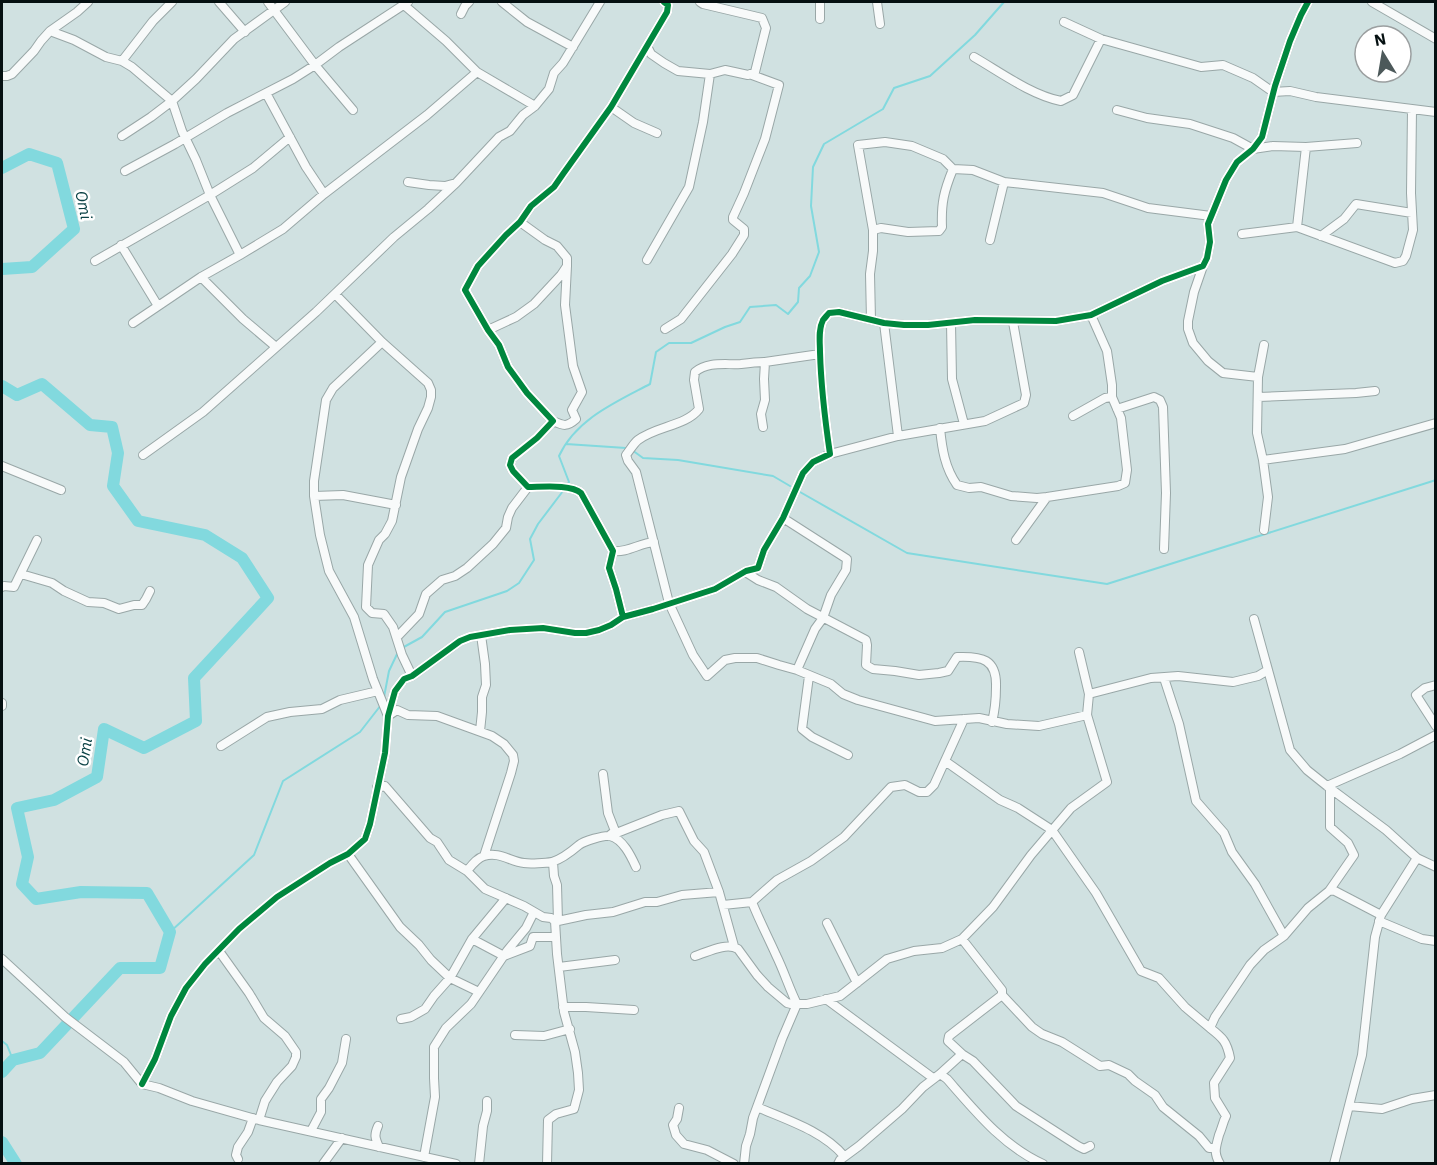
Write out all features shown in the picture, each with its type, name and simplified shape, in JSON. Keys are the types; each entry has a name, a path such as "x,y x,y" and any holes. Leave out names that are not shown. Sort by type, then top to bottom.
{"street":[{"path":"2,76 12,74 50,31 88,2"},
{"path":"122,61 153,21 172,2"},
{"path":"219,2 244,32"},
{"path":"268,2 315,65 353,110"},
{"path":"122,136 172,101 234,39 285,2"},
{"path":"461,14 469,2"},
{"path":"502,2 527,22 573,47"},
{"path":"143,455 203,412 316,312 394,237 429,209 499,137 510,131 549,89 554,74 600,2"},
{"path":"700,2 762,18 766,27 755,72 752,75"},
{"path":"820,2 820,19"},
{"path":"877,2 880,24"},
{"path":"1258,377 1224,373 1208,361 1193,343 1188,321 1194,292 1207,258 1210,242 1208,224 1211,216 1226,180 1237,162 1253,149 1262,137 1273,92 1290,41 1308,2"},
{"path":"1372,2 1436,39"},
{"path":"125,171 315,65 406,3 477,72 535,106"},
{"path":"520,222 557,246 567,258 565,305 573,366 582,392 572,410 576,419 569,426 563,426 554,421 527,393 508,367 499,345 465,290 478,266 520,222 531,206 554,187 611,108 667,12 669,3"},
{"path":"1064,22 1101,39 1201,67 1223,65 1252,78 1273,92 1290,91 1316,97 1436,112"},
{"path":"50,31 74,40 106,57 122,61 172,101 185,138 210,195 240,255"},
{"path":"974,57 1033,91 1049,99 1061,101 1073,95 1101,39"},
{"path":"647,46 651,54 678,70 710,74 725,70 752,75 778,85 765,139 733,217 733,220 744,229 744,235 732,254 681,319 665,329"},
{"path":"134,323 201,277 283,229 324,194 427,115 477,72"},
{"path":"647,260 689,187 703,122 710,74"},
{"path":"266,93 306,168 324,194"},
{"path":"611,108 634,123 657,133"},
{"path":"1117,110 1147,118 1198,126 1233,138 1253,149 1357,143"},
{"path":"1242,234 1297,227 1395,262 1403,261 1413,230 1412,110"},
{"path":"95,261 254,168 290,137"},
{"path":"871,320 870,274 873,230 858,145 885,142 912,146 943,159 953,168 973,170 1004,182 1103,193 1148,208 1211,216"},
{"path":"1297,227 1306,147"},
{"path":"873,230 881,228 908,232 939,231 942,227 941,210 944,190 953,168"},
{"path":"408,182 445,186 456,183"},
{"path":"990,240 1004,182"},
{"path":"1321,236 1344,219 1356,204 1412,213"},
{"path":"122,245 158,306"},
{"path":"488,330 516,317 534,304 567,266"},
{"path":"830,454 824,416 820,354 820,332 823,320 829,313 839,312 904,326 928,326 975,320 1056,321 1091,315 1162,280 1203,266"},
{"path":"201,277 276,347"},
{"path":"335,294 381,342 428,383 431,390 429,408 418,429 399,485 392,521 379,540 368,565 366,607 372,613 384,614 393,627 412,676"},
{"path":"940,429 945,463 957,485 969,488 981,487 1011,496 1037,498 1125,483 1127,470 1121,418 1112,397 1107,351 1091,315"},
{"path":"142,1084 155,1059 171,1016 186,988 205,964 239,929 277,897 348,854 365,840 385,753 388,716 395,692 404,679 412,676 460,641 470,637 510,630 543,628 575,633 599,630 623,616 715,589 741,573 758,568 764,550 783,518 803,473 813,462 830,454 898,436 985,421 1024,403 1026,395 1013,322"},
{"path":"884,323 898,436"},
{"path":"951,323 952,379 964,424"},
{"path":"381,342 333,388 326,400 314,481 314,496 329,572 354,617 388,716"},
{"path":"1264,345 1258,377 1257,433 1268,497 1264,530"},
{"path":"820,354 765,362 723,363 700,368 695,372 694,380 699,409 695,414 688,419 657,429 638,440 626,455 636,472 669,603 693,654 707,676 725,660 757,658 797,670 831,684 843,694 858,700 935,721 979,718 992,722 1039,726 1088,715"},
{"path":"763,427 761,414 765,400 765,362"},
{"path":"1258,397 1375,391"},
{"path":"1073,416 1105,398 1112,397"},
{"path":"1117,409 1154,397 1160,400 1163,407 1166,493 1164,549"},
{"path":"554,421 512,458 510,465 528,487 576,489 581,493 613,551 609,568 623,616"},
{"path":"1263,460 1345,448 1436,423"},
{"path":"2,466 62,490"},
{"path":"397,637 419,614 426,594 442,580 455,576 467,568 493,544 506,528 512,508 528,487"},
{"path":"314,496 343,495 396,505"},
{"path":"1016,540 1047,497"},
{"path":"783,518 847,559 846,570 831,595 823,618 815,629 797,670"},
{"path":"2,587 14,588 37,540"},
{"path":"613,551 619,552 654,542"},
{"path":"741,573 747,573 776,587 807,609 866,640 866,665 873,669 919,675 948,671 957,657 975,657 990,663 996,677 992,722"},
{"path":"21,574 52,583 88,602 104,603 118,609 142,604 150,591"},
{"path":"1254,620 1290,750 1307,770 1328,787 1386,830 1417,858 1436,867"},
{"path":"480,731 482,697 486,685 481,635"},
{"path":"467,871 476,860 484,856 505,856 524,863 553,862 576,849 580,844 679,811 694,841 704,852 719,892 734,946 756,975 787,1003 807,1004 840,996 887,959 914,951 942,948 962,939 993,907 1031,855 1071,808 1107,782 1088,715 1089,694 1079,652"},
{"path":"1089,694 1151,678 1178,676 1233,682 1258,676 1268,670"},
{"path":"809,676 802,729 812,737 848,755"},
{"path":"1164,678 1179,724 1196,801 1224,833 1232,852 1255,884 1284,936"},
{"path":"1436,685 1425,688 1416,695 1436,726"},
{"path":"221,746 267,717 290,712 322,710 340,700 378,691"},
{"path":"388,716 397,710 408,715 437,716 492,736 504,744 513,755 514,761 484,856"},
{"path":"723,905 752,902 777,880 811,861 844,837 891,787 905,785 919,792 927,792 934,785 964,719"},
{"path":"1328,787 1436,735"},
{"path":"945,761 1000,800 1018,808 1052,830 1096,893 1141,971 1159,978 1185,1007 1223,1038 1230,1058 1214,1083 1215,1098 1226,1116 1221,1125 1215,1148 1215,1156 1220,1164"},
{"path":"603,774 608,813 615,831 609,836"},
{"path":"377,787 385,786 430,838 437,842 449,860 467,871 485,889 557,921 614,912 645,902 657,902 682,895 719,892"},
{"path":"1210,1028 1250,965 1264,950 1284,936 1308,908 1329,891 1354,855 1348,843 1330,827 1328,787"},
{"path":"609,836 616,839 628,851 636,867"},
{"path":"348,854 400,927 450,978 479,992"},
{"path":"1334,1164 1362,1055 1375,937 1380,918 1417,858"},
{"path":"547,1164 548,1120 556,1114 574,1109 579,1090 575,1052 563,1007 555,937 557,885 553,862"},
{"path":"1329,891 1333,890 1380,918 1422,939 1436,941"},
{"path":"401,1019 411,1017 425,1009 450,978 472,939 506,898"},
{"path":"744,1164 746,1146 757,1107 797,1004 752,902"},
{"path":"427,1159 435,1097 434,1047 446,1028 471,1004 526,928 534,912"},
{"path":"828,922 857,983"},
{"path":"472,939 504,956 530,946 533,937 555,937"},
{"path":"962,939 1002,990 1002,995 1032,1027 1062,1042 1100,1066 1109,1065 1128,1074 1135,1082 1155,1095 1163,1107 1199,1136 1209,1148 1215,1148"},
{"path":"695,956 734,946"},
{"path":"219,951 264,1018 285,1036 296,1052 292,1066 277,1082 238,1147 236,1155 238,1159"},
{"path":"2,959 64,1017 124,1062 142,1084 256,1119 456,1164"},
{"path":"559,967 615,960"},
{"path":"1002,995 949,1036 948,1041 973,1061 1016,1106 1078,1146 1084,1149 1089,1146"},
{"path":"826,999 933,1078"},
{"path":"563,1007 634,1010"},
{"path":"515,1035 544,1036 570,1029"},
{"path":"311,1131 321,1112 321,1100 342,1063 346,1039"},
{"path":"838,1164 844,1156 859,1146 962,1054"},
{"path":"940,1074 988,1125 1000,1134 1003,1140 1043,1164"},
{"path":"1349,1106 1382,1109 1412,1099 1436,1095"},
{"path":"479,1164 487,1101"},
{"path":"757,1107 831,1143 844,1156"},
{"path":"679,1108 673,1125 676,1135 684,1144 706,1150 734,1164"},
{"path":"378,1126 375,1137 379,1147"},
{"path":"323,1164 342,1138"}],"waterway":[{"path":"566,486 569,482 559,456 566,443 598,413 650,384 656,352 669,343 691,343 740,322 750,307 776,305 788,314 798,302 799,288 810,276 819,252 811,206 813,167 824,144 883,109 894,88 930,76 975,35 1004,2"},
{"name":"Omi","path":"2,168 29,154 57,163 74,229 32,267 2,269"},
{"name":"Omi","path":"2,386 17,395 42,384 90,425 112,427 118,453 113,486 138,521 205,535 242,558 268,598 194,678 196,721 144,748 104,729 97,777 54,800 17,808 28,857 22,884 36,899 81,892 147,893 170,932 160,968 120,968 40,1053 13,1060 2,1072"},
{"path":"566,444 626,448"},
{"path":"632,450 643,458 678,460 773,476 790,486"},
{"path":"800,492 907,553 1107,584 1436,480"},
{"path":"402,648 422,637 445,612 507,591 519,583 534,560 530,539 538,524 563,491"},
{"path":"384,697 389,671 398,652"},
{"path":"170,932 254,855 283,781 360,732 381,705"},
{"path":"2,1041 7,1045 13,1060"},
{"name":"Omi","path":"2,1142 16,1164"}],"cycle path":[{"path":"623,617 609,568 613,551 581,493 564,487 528,487 510,465 512,458 537,438 553,421 527,393 508,367 499,345 465,290 478,266 520,222 531,206 554,187 611,107 667,12 668,5 664,2"},
{"path":"142,1084 155,1059 171,1016 186,988 205,964 239,929 277,897 348,854 365,839 385,753 388,716 395,691 404,679 412,676 460,641 470,637 510,630 543,628 575,633 599,630 623,617 715,589 746,571 758,568 764,550 783,518 803,473 813,462 830,454 822,391 820,340 821,324 829,313 839,312 884,323 904,325 975,320 1056,321 1091,315 1162,281 1203,266 1210,242 1208,224 1226,180 1237,162 1253,149 1262,137 1290,41 1308,2"}]}
